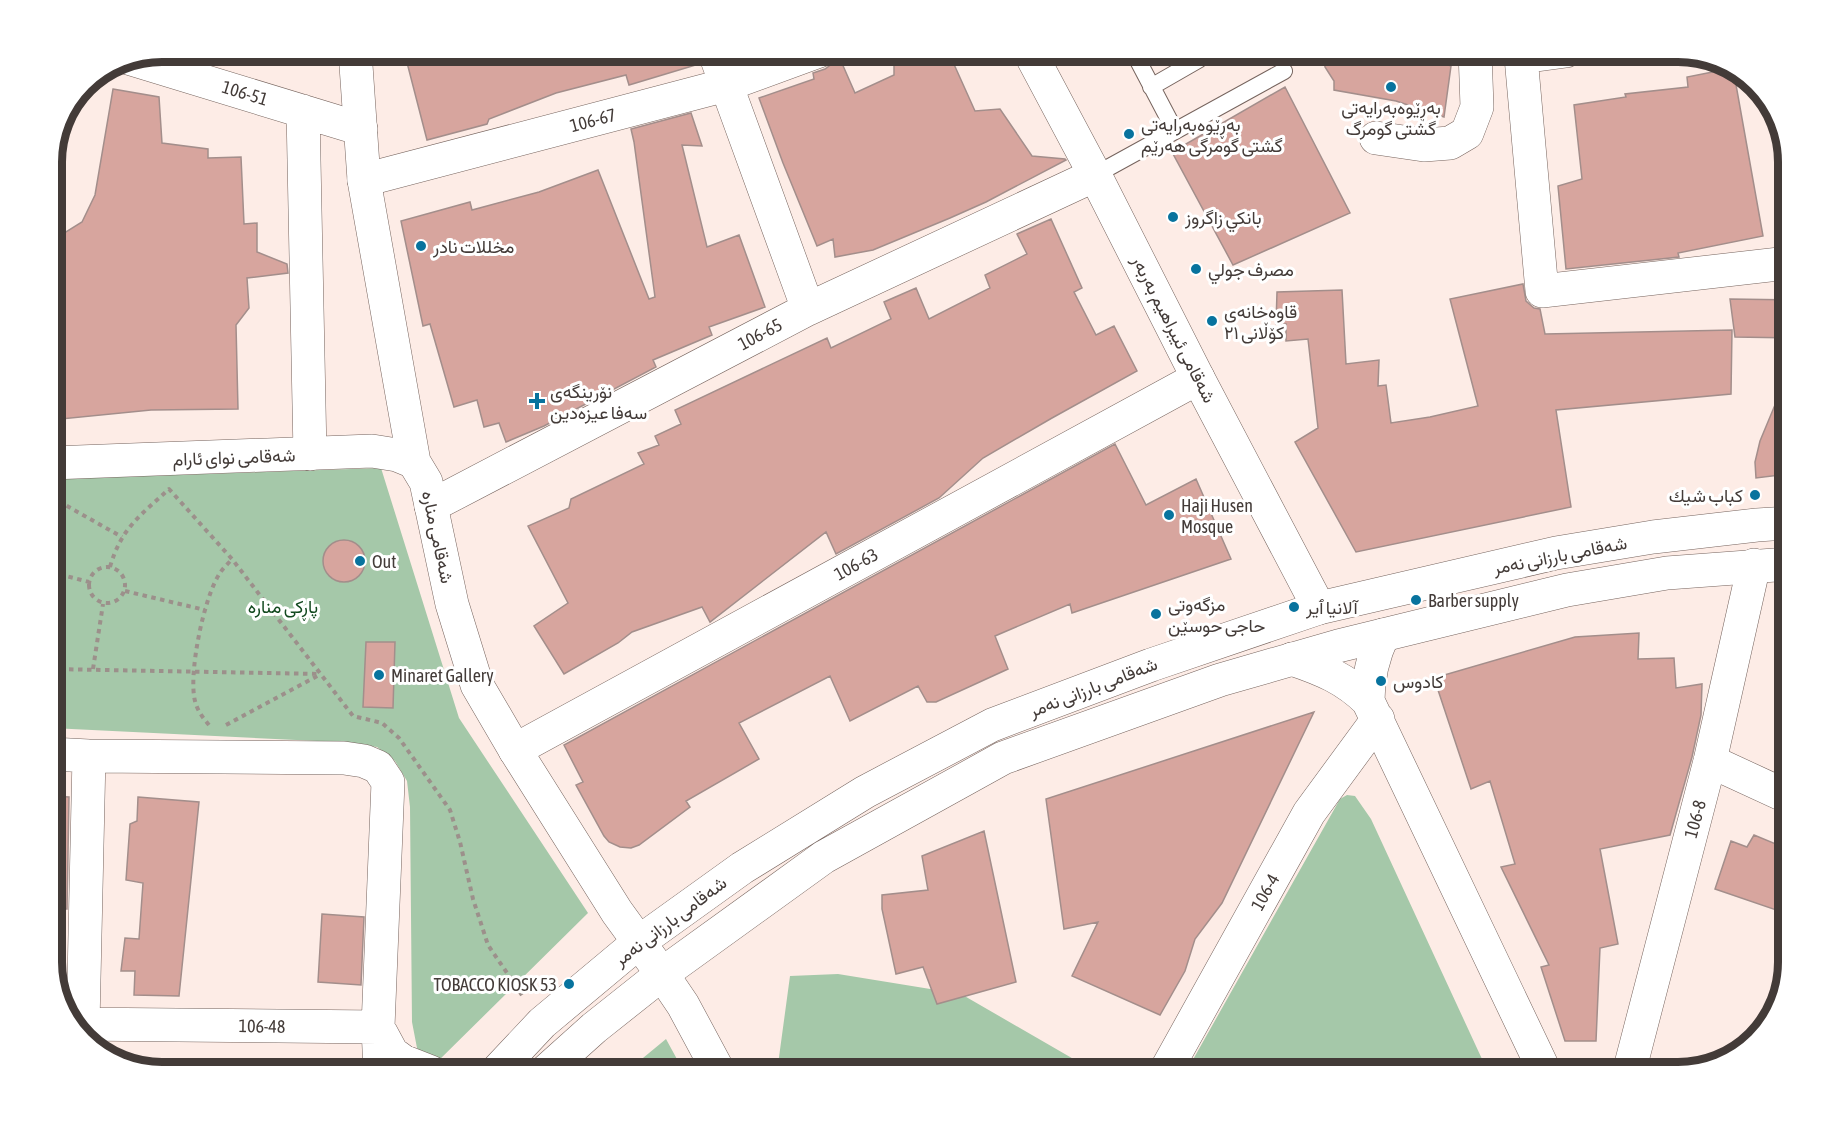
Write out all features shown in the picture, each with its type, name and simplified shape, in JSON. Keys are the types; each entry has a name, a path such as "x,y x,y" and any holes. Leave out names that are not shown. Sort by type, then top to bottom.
{"street":[{"name":"شەقامی منارە","path":"356,62 364,180 414,462 426,482 452,604 477,685 617,912 683,1005 714,1062"},
{"path":"718,62 808,309"},
{"name":"106-67","path":"364,180 726,86 790,62"},
{"name":"شەقامی ئیبراهیم بەربەر","path":"1035,62 1319,608"},
{"path":"1376,138 1424,145 1450,143 1467,133 1477,107 1475,62"},
{"path":"1521,62 1542,291 1777,264"},
{"name":"106-51","path":"147,63 361,129"},
{"path":"303,111 309,454"},
{"name":"106-65","path":"432,506 808,309 1095,175"},
{"name":"106-63","path":"515,750 1198,378"},
{"name":"شەقامی نوای ئارام","path":"62,463 372,452 397,455 414,462"},
{"name":"شەقامی بارزانی نەمر","path":"506,1062 543,1023 639,942 742,868 864,792 992,726 1151,665 1319,608 1556,553 1653,537 1777,524"},
{"name":"شەقامی بارزانی نەمر","path":"557,1062 594,1028 662,974 824,857 1003,758 1220,680 1383,635 1567,590 1668,573 1778,564"},
{"name":"106-8","path":"1632,1062 1710,761 1754,565"},
{"path":"1373,710 1370,673 1383,635"},
{"path":"1292,660 1331,673 1351,685 1373,710 1540,1062"},
{"name":"106-4","path":"1171,1062 1309,813 1373,710"},
{"path":"62,755 344,758 363,761 378,767 388,782 378,1027 380,1062"},
{"path":"78,1017 89,756"},
{"path":"1710,761 1778,792"},
{"name":"106-48","path":"84,1024 378,1027"},
{"path":"378,1027 392,1053 406,1062"}],"lane":[{"path":"1138,62 1175,131"},
{"path":"1151,87 1195,62"},
{"path":"1095,175 1284,71"}],"path":[{"path":"110,567 122,537 133,522 169,489 232,559 353,716 382,723 399,738 450,810 473,899 488,945 543,1023"},
{"path":"62,503 122,537"},
{"path":"214,732 200,715 194,700 194,671 210,592 219,573 232,559"},
{"path":"110,567 122,574 125,591 117,600 103,604 91,596 89,582 96,570 110,567"},
{"path":"62,575 89,582"},
{"path":"125,591 205,610"},
{"path":"93,669 103,604"},
{"path":"62,669 321,674"},
{"path":"224,727 321,674"}],"green space":[{"name":"پاڕکی منارە","path":"381,468 459,718 588,913 437,1062 428,1062 417,1048 412,1022 410,807 407,781 395,761 377,747 338,742 62,729 62,479"},
{"path":"1347,795 1355,796 1371,819 1483,1062 1192,1062 1340,799"},
{"path":"838,974 961,994 1079,1062 778,1062 790,976"},
{"path":"666,1039 679,1062 638,1062"}],"building":[{"path":"407,62 699,62 699,64 629,85 626,75 556,93 489,119 487,124 427,140"},
{"path":"833,62 841,62 855,93 894,75 894,62 953,62 975,111 1000,109 1032,156 1066,160 950,218 873,250 835,257 833,239 817,246 759,98 814,79 813,73 825,69"},
{"name":"بەڕێوەبەرایەتی گشتی گومرگ","path":"1324,62 1440,62 1451,66 1444,117 1396,101 1334,90 1334,81"},
{"path":"1719,71 1735,81 1763,236 1678,253 1679,257 1566,269 1558,186 1582,179 1574,105 1626,97 1625,94 1688,87 1687,77"},
{"path":"1285,87 1350,213 1233,265 1172,152"},
{"path":"113,89 159,97 162,143 208,149 208,158 241,157 244,224 257,223 257,252 287,264 288,273 247,278 249,308 236,325 238,409 151,410 62,419 62,231 66,232 82,222 95,195"},
{"path":"691,113 702,146 682,145 707,247 739,235 765,307 709,327 712,335 653,360 656,367 544,426 506,442 499,423 484,427 477,400 454,407 430,324 423,326 401,221 470,202 472,210 539,192 598,170 649,299 655,297 631,129"},
{"path":"1051,219 1082,288 1074,292 1096,335 1114,326 1137,371 983,458 939,498 836,554 826,532 710,622 702,607 632,632 618,643 564,674 534,626 568,603 528,526 569,508 571,499 644,464 638,453 659,445 655,436 681,424 675,410 827,338 831,348 891,319 884,302 916,288 929,319 990,288 985,275 1027,254 1017,234"},
{"path":"1523,284 1526,301 1534,308 1540,309 1545,334 1732,330 1731,394 1556,410 1571,507 1356,552 1295,442 1318,428 1308,339 1286,341 1286,324 1276,324 1277,292 1342,290 1346,364 1379,360 1378,386 1386,385 1391,423 1478,406 1450,299"},
{"path":"1730,299 1777,300 1777,338 1735,337"},
{"path":"1777,399 1777,475 1756,478 1755,462 1760,441"},
{"path":"1115,444 1146,505 1196,479 1231,559 1072,613 1070,604 995,636 1008,669 936,702 927,702 918,686 850,721 830,676 739,723 759,759 686,801 690,807 639,845 631,848 620,847 609,842 604,836 576,785 583,782 564,745"},
{"path":"344,540 359,546 365,561 359,576 344,582 329,576 323,561 329,546"},
{"path":"1639,633 1638,659 1674,658 1676,688 1702,684 1701,715 1670,835 1600,849 1618,944 1600,948 1596,1041 1565,1041 1541,967 1549,965 1501,867 1515,864 1490,781 1471,789 1434,678 1575,637"},
{"name":"Minaret Gallery","path":"366,642 395,642 393,708 363,707"},
{"path":"1314,712 1222,903 1195,939 1185,971 1160,1015 1072,976 1098,922 1064,929 1046,799"},
{"path":"62,797 69,797 67,909 62,909"},
{"path":"138,797 199,802 179,996 134,995 135,971 121,971 125,938 139,939 143,883 126,880 130,824 137,821"},
{"path":"984,831 1016,982 937,1004 923,967 896,974 882,909 882,895 928,890 922,856"},
{"path":"1754,835 1778,845 1778,911 1715,889 1731,841 1747,847"},
{"path":"322,914 364,917 361,985 318,982"}],"place":[{"name":"بەڕێوەبەرایەتی گشتی گومرگ","path":"1391,87"},
{"name":"بەڕێوەبەرایەتی گشتی گومرگی هەرێم","path":"1129,134"},
{"name":"بانكي زاگروز","path":"1173,217"},
{"name":"مخللات نادر","path":"421,246"},
{"name":"مصرف جولي","path":"1196,269"},
{"name":"قاوەخانەی کۆڵانی ٢١","path":"1212,321"},
{"name":"نۆرینگەی سەفا عیزەدین","path":"537,401"},
{"name":"كباب شيك","path":"1755,495"},
{"name":"Haji Husen Mosque","path":"1169,515"},
{"name":"Out","path":"360,561"},
{"name":"Barber supply","path":"1416,600"},
{"name":"آلانیا ٱير","path":"1294,607"},
{"name":"مزگەوتی حاجی حوسێن","path":"1156,614"},
{"name":"Minaret Gallery","path":"379,675"},
{"name":"كادوس","path":"1381,681"},
{"name":"TOBACCO KIOSK 53","path":"569,984"}]}
